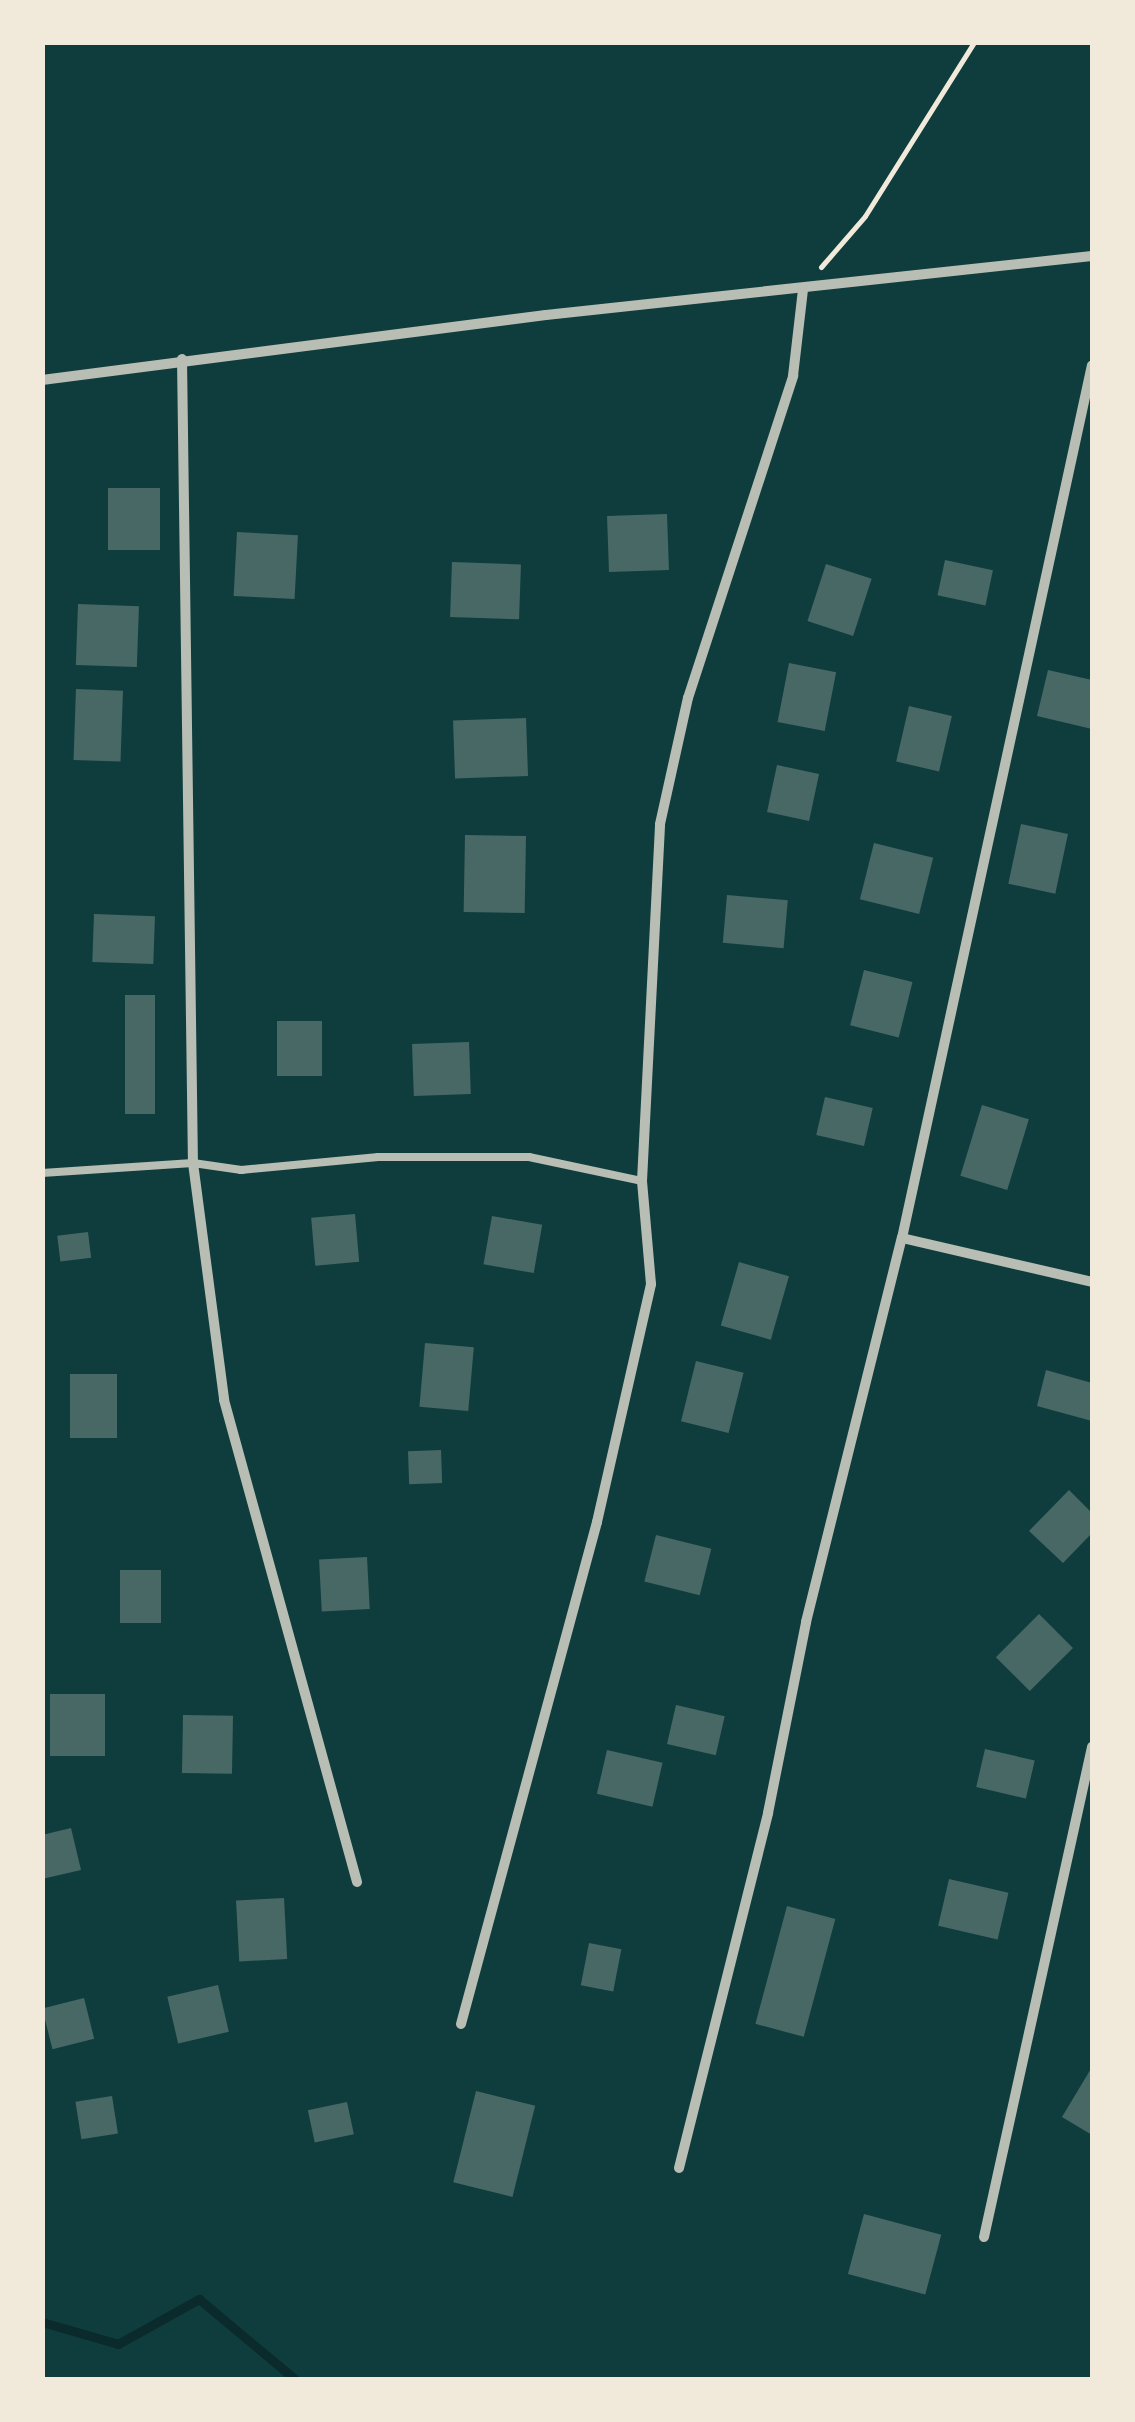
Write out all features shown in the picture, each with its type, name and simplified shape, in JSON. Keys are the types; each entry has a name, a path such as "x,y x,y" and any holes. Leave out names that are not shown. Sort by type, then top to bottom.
{"street":[{"path":"42,380 182,360 1092,256"},
{"path":"461,2024 597,1522 652,1284 642,1181 660,824 688,698 793,376 802,288"},
{"path":"182,360 194,1163 224,1400 356,1882"},
{"path":"679,2168 768,1812 806,1622 902,1238 1092,364"},
{"path":"902,1238 1092,1282"},
{"path":"984,2237 1092,1746"}],"lane":[{"path":"42,1173 194,1163 242,1170 378,1157 529,1157 642,1181"}],"path":[{"path":"802,288 866,216 974,42"}],"building":[{"path":"108,488 160,488 160,550 108,550"},
{"path":"667,514 669,570 609,572 607,516"},
{"path":"237,532 298,535 295,599 234,596"},
{"path":"945,560 993,570 985,605 938,595"},
{"path":"452,562 521,564 519,619 450,617"},
{"path":"826,564 872,579 853,636 807,621"},
{"path":"78,604 139,606 137,667 76,665"},
{"path":"789,663 836,672 825,731 778,722"},
{"path":"1048,670 1092,680 1092,729 1037,716"},
{"path":"76,689 123,691 120,762 74,760"},
{"path":"909,706 952,716 939,771 896,762"},
{"path":"526,718 528,776 455,779 453,721"},
{"path":"777,765 819,774 809,821 767,812"},
{"path":"1021,824 1068,834 1055,894 1008,884"},
{"path":"465,835 526,836 525,913 464,912"},
{"path":"874,843 933,858 919,914 860,899"},
{"path":"727,895 788,900 784,948 723,943"},
{"path":"94,914 155,916 153,964 92,962"},
{"path":"864,970 913,982 899,1037 850,1025"},
{"path":"125,995 155,995 155,1114 125,1114"},
{"path":"277,1021 322,1021 322,1076 277,1076"},
{"path":"469,1042 471,1094 414,1096 412,1044"},
{"path":"825,1097 873,1108 864,1146 816,1135"},
{"path":"982,1105 1029,1119 1007,1190 960,1176"},
{"path":"355,1214 359,1262 315,1266 311,1218"},
{"path":"492,1216 542,1225 534,1273 483,1264"},
{"path":"88,1232 91,1258 60,1262 57,1236"},
{"path":"739,1262 789,1276 771,1340 721,1325"},
{"path":"425,1343 474,1347 468,1411 419,1407"},
{"path":"696,1361 744,1373 729,1433 681,1421"},
{"path":"1046,1370 1092,1383 1092,1421 1037,1406"},
{"path":"70,1374 117,1374 117,1438 70,1438"},
{"path":"441,1450 442,1483 409,1484 408,1451"},
{"path":"1069,1490 1092,1513 1092,1533 1063,1563 1029,1531"},
{"path":"656,1535 711,1549 700,1595 644,1582"},
{"path":"367,1557 370,1609 322,1611 319,1560"},
{"path":"120,1570 161,1570 161,1623 120,1623"},
{"path":"1039,1614 1073,1648 1030,1691 996,1657"},
{"path":"50,1694 105,1694 105,1756 50,1756"},
{"path":"676,1705 725,1716 716,1755 667,1744"},
{"path":"183,1715 233,1716 232,1774 182,1773"},
{"path":"985,1749 1035,1760 1026,1798 976,1787"},
{"path":"607,1750 663,1763 652,1807 597,1794"},
{"path":"71,1828 81,1870 42,1879 42,1835"},
{"path":"949,1879 1008,1893 998,1939 938,1926"},
{"path":"284,1898 287,1959 239,1961 236,1901"},
{"path":"787,1906 835,1919 804,2037 755,2024"},
{"path":"589,1943 621,1949 613,1992 581,1985"},
{"path":"218,1985 229,2032 178,2043 167,1997"},
{"path":"84,1998 94,2039 52,2049 42,2008"},
{"path":"1092,2067 1092,2135 1062,2117"},
{"path":"476,2091 535,2106 512,2197 453,2182"},
{"path":"112,2096 118,2134 81,2139 75,2102"},
{"path":"347,2102 354,2134 315,2143 308,2110"},
{"path":"864,2214 941,2235 925,2295 848,2274"}],"waterway":[{"path":"42,2322 118,2344 199,2299 296,2380"}]}
